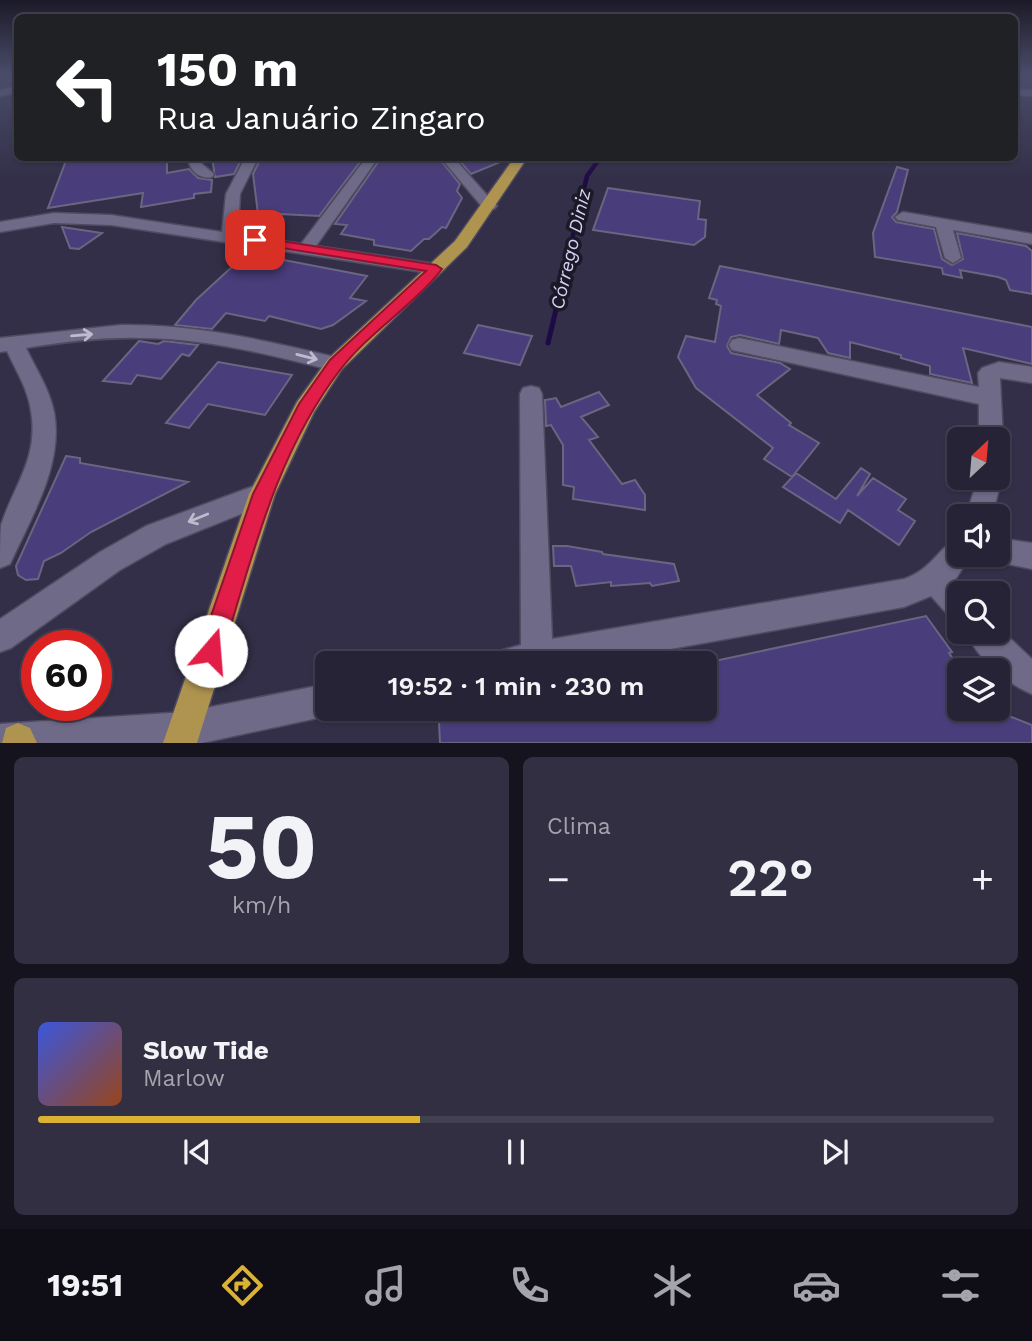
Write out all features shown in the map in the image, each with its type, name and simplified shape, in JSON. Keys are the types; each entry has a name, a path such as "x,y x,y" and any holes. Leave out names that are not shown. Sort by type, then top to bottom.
{"main road":[{"path":"183,736 262,494 305,408 335,364 461,244 518,161"}],"street":[{"path":"195,161 207,174"},
{"path":"230,237 233,194 250,161"},
{"path":"306,248 370,161"},
{"path":"450,161 489,206"},
{"path":"902,217 1032,239"},
{"path":"0,227 54,218 90,218 436,269"},
{"path":"943,225 953,258"},
{"path":"0,555 28,499 45,438 38,393 7,344 80,334 160,331 216,337 335,364"},
{"path":"739,345 990,398"},
{"path":"991,427 988,376 992,370 1032,375"},
{"path":"531,394 537,651"},
{"path":"0,636 110,561 156,535 262,494"},
{"path":"1010,553 1032,556"},
{"path":"571,651 904,593 936,580 948,567"},
{"path":"936,580 947,592"},
{"path":"994,644 1032,678"},
{"path":"13,741 183,736 315,703"}],"building":[{"path":"66,161 167,161 167,173 189,169 198,178 212,180 211,192 194,194 194,198 141,207 143,193 48,208"},
{"path":"212,161 240,161 234,174 215,177"},
{"path":"260,161 361,161 319,216 280,214 263,234 262,214 258,214 253,174"},
{"path":"379,161 441,161 460,184 457,191 462,198 446,228 442,227 411,251 374,245 374,240 341,234 347,225 335,224"},
{"path":"460,161 503,161 471,174"},
{"path":"897,167 908,170 897,212 892,217 896,222 934,229 942,259 952,265 963,259 957,233 1026,246 1032,251 1032,294 1010,290 1006,280 998,277 960,270 962,278 943,274 942,268 875,257 873,233"},
{"path":"608,188 700,201 698,219 706,220 705,237 694,245 593,230"},
{"path":"62,227 102,233 79,249 70,248"},
{"path":"247,253 367,276 350,298 366,301 333,325 321,329 269,316 265,321 226,313 212,329 175,325 196,300"},
{"path":"720,266 1032,327 1032,364 963,348 972,383 930,374 930,366 901,358 901,355 850,342 850,358 828,353 818,338 781,330 779,344 740,335 731,337 727,346 731,353 780,363 790,369 757,395 791,423 789,425 819,443 792,477 764,459 773,448 696,388 678,357 686,336 715,342 721,306 716,304 717,300 709,298"},
{"path":"478,325 532,336 520,365 464,353"},
{"path":"139,341 198,345 189,356 182,354 161,379 137,375 131,384 103,381"},
{"path":"218,362 292,375 265,415 208,404 189,428 166,423"},
{"path":"599,392 609,405 581,417 598,437 589,440 622,484 635,480 645,495 645,510 573,499 574,487 563,485 563,445 551,425 546,426 545,400 556,398 561,407"},
{"path":"66,456 80,458 80,463 188,482 91,532 61,553 44,561 38,579 26,580 18,575 16,566"},
{"path":"861,468 870,474 857,496 873,478 906,499 898,510 915,521 899,545 848,510 840,523 783,487 796,473 836,499"},
{"path":"553,546 674,564 679,581 652,586 650,583 611,586 611,582 576,586 571,566 554,566"},
{"path":"926,616 952,652 949,653 953,658 947,658 947,721 1010,721 1010,716 1032,725 1032,743 440,743 439,722 443,721 717,721 717,660"}],"waterway":[{"name":"Córrego Diniz","path":"569,252 587,176 598,161"},
{"name":"Córrego Diniz","path":"548,343 570,251"}],"route":[{"path":"211,651 262,494 305,408 335,364 436,269 255,240"}]}
